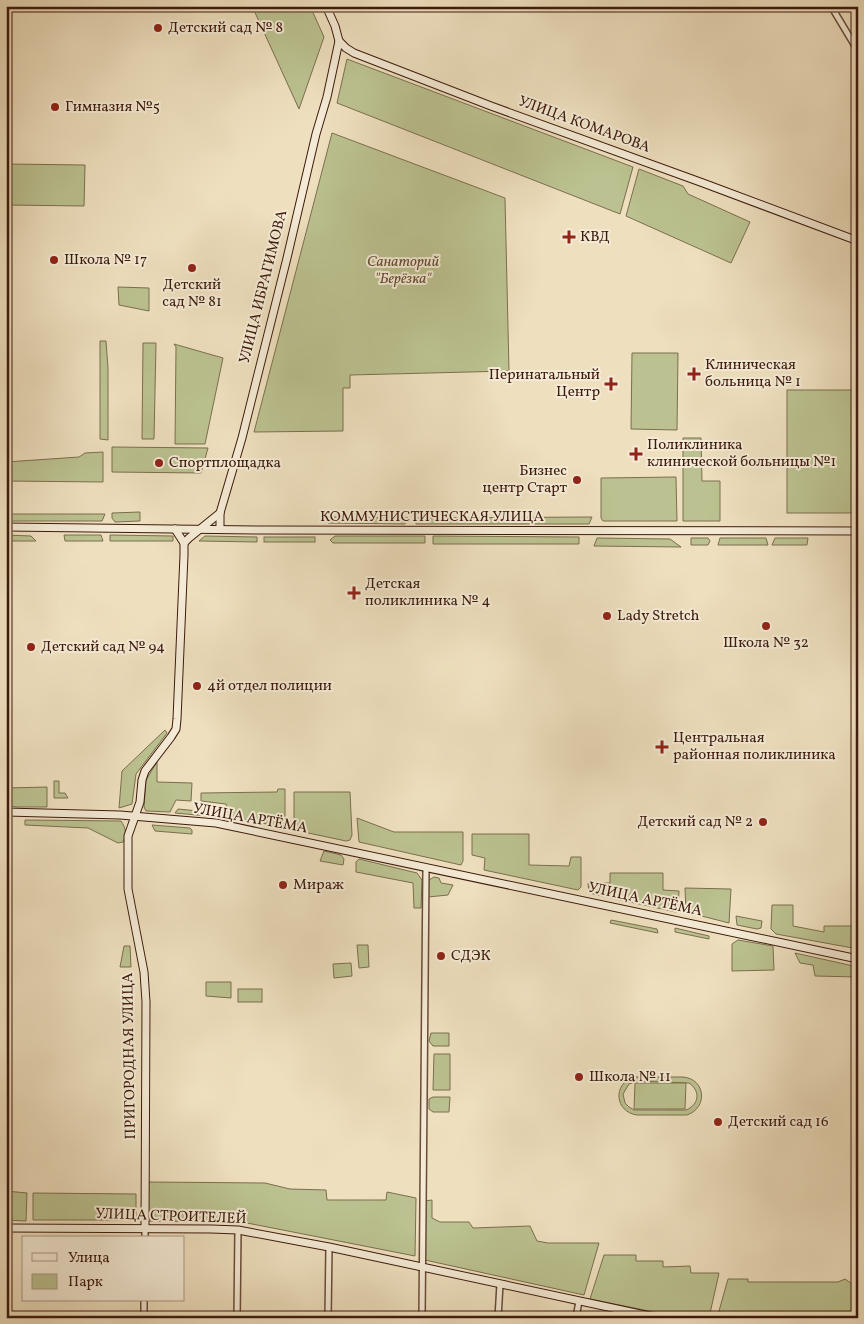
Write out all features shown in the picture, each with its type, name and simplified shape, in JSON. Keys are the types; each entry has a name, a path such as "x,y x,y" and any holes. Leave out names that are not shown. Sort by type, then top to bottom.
{"main road":[{"path":"326,6 339,41"},
{"name":"УЛИЦА КОМАРОВА","path":"339,41 354,53 482,103 858,241"},
{"name":"УЛИЦА ИБРАГИМОВА","path":"220,530 220,514 242,438 316,134 327,97 339,41"},
{"path":"175,529 184,543 220,514"},
{"name":"КОММУНИСТИЧЕСКАЯ УЛИЦА","path":"6,527 220,530 858,531"},
{"name":"ПРИГОРОДНАЯ УЛИЦА","path":"145,1228 146,992 128,889 128,836 140,802 142,780 145,771 176,729 184,543"},
{"name":"УЛИЦА АРТЁМА","path":"6,812 135,816 216,823 858,959"},
{"name":"УЛИЦА СТРОИТЕЛЕЙ","path":"6,1228 238,1230 329,1247 654,1317"}],"street":[{"path":"831,6 858,51"},
{"path":"422,1318 426,868"},
{"name":"ПРИГОРОДНАЯ УЛИЦА","path":"145,1228 145,1236"},
{"path":"238,1230 238,1318"},
{"path":"328,1318 329,1247"},
{"path":"498,1318 500,1284"},
{"path":"576,1318 578,1301"},
{"path":"144,1302 144,1318"}],"green space":[{"path":"252,6 310,6 324,37 299,109"},
{"path":"347,59 633,167 620,214 337,103"},
{"name":"Санаторий \"Берёзка\"","path":"332,133 505,198 509,371 350,375 350,388 343,388 343,431 254,432"},
{"path":"8,164 85,165 84,206 7,205"},
{"path":"639,169 683,186 688,194 750,222 731,263 626,216"},
{"path":"118,287 149,288 149,311 119,305"},
{"path":"100,341 106,341 108,440 100,439"},
{"path":"143,343 156,343 154,439 142,439"},
{"path":"174,344 223,358 205,444 175,444 176,347"},
{"path":"632,353 678,353 677,430 631,429"},
{"path":"787,390 858,390 858,513 787,513"},
{"path":"683,438 701,438 702,481 720,481 720,521 683,521"},
{"path":"112,447 208,448 201,473 112,472"},
{"path":"103,452 103,482 6,481 6,462 79,457 85,453"},
{"path":"676,477 677,521 603,521 601,518 601,478"},
{"path":"140,512 140,521 115,522 112,518 112,513"},
{"path":"6,514 105,514 102,521 6,521"},
{"path":"327,517 408,518 405,524 328,523"},
{"path":"592,517 589,524 416,524 415,518"},
{"path":"6,535 31,536 36,541 6,541"},
{"path":"64,535 101,535 103,541 65,541"},
{"path":"110,535 173,536 173,541 110,541"},
{"path":"205,536 257,537 257,542 199,541"},
{"path":"335,536 425,536 425,543 333,543 330,540"},
{"path":"433,536 579,537 579,544 433,544"},
{"path":"264,537 315,537 315,542 264,542"},
{"path":"597,538 670,539 681,547 594,546"},
{"path":"691,538 708,538 710,541 708,545 691,545"},
{"path":"720,538 766,538 768,545 718,545"},
{"path":"775,538 808,538 807,545 772,545"},
{"path":"165,730 167,733 136,774 132,804 119,808 122,771"},
{"path":"157,762 157,782 192,783 191,801 176,800 170,812 146,811 144,807 146,780"},
{"path":"54,781 59,781 59,793 65,793 68,798 54,798"},
{"path":"47,787 47,807 16,807 6,805 6,788"},
{"path":"278,789 285,789 285,822 283,827 229,817 226,804 201,801 201,793 277,792"},
{"path":"294,792 350,792 352,835 350,840 346,841 294,830"},
{"path":"178,809 209,812 208,816 175,813"},
{"path":"357,818 394,832 463,832 463,861 461,865 359,842"},
{"path":"25,820 121,821 125,829 125,837 123,842 118,843 88,828 25,825"},
{"path":"152,825 190,828 192,834 155,831"},
{"path":"472,834 529,834 529,865 569,866 571,857 581,857 581,887 578,890 484,870 485,858 472,855"},
{"path":"324,851 341,855 344,859 343,865 320,861"},
{"path":"359,859 417,873 422,880 421,908 414,908 413,883 356,872 356,862"},
{"path":"610,873 663,873 663,890 679,891 678,911 589,893 588,883 610,883"},
{"path":"434,877 439,878 441,883 453,885 448,895 428,897 429,880"},
{"path":"685,888 731,889 729,923 686,912"},
{"path":"772,905 793,905 793,926 824,932 824,926 858,926 858,949 776,934 771,929"},
{"path":"736,916 762,921 761,928 737,925"},
{"path":"611,920 657,929 658,933 610,923"},
{"path":"675,928 709,936 709,939 675,932"},
{"path":"738,940 773,946 774,970 732,971 732,944"},
{"path":"357,945 368,945 369,967 359,968"},
{"path":"124,946 130,946 131,967 120,967"},
{"path":"795,953 858,967 858,977 815,976 813,965 800,963"},
{"path":"351,963 352,976 334,978 333,964"},
{"path":"206,982 231,982 231,998 206,996"},
{"path":"238,989 262,989 262,1002 238,1002"},
{"path":"431,1033 449,1033 449,1046 433,1046 429,1041"},
{"path":"434,1054 450,1054 450,1090 433,1090"},
{"path":"634,1077 683,1077 691,1079 700,1088 701,1100 694,1111 687,1115 637,1115 624,1109 619,1098 619,1091 627,1081","holes":["638,1081 689,1083 693,1086 697,1098 694,1105 686,1110 634,1110 625,1103 623,1094 629,1084"]},
{"path":"635,1083 686,1083 685,1109 634,1109"},
{"path":"433,1097 450,1097 449,1112 433,1112 429,1109 429,1099"},
{"path":"148,1182 265,1183 290,1189 326,1190 327,1200 386,1200 387,1192 416,1198 415,1256 242,1222 148,1221"},
{"path":"6,1191 27,1193 26,1221 6,1220"},
{"path":"33,1193 136,1194 136,1220 33,1220"},
{"path":"432,1200 432,1218 440,1222 469,1222 473,1228 530,1226 537,1241 548,1243 599,1243 584,1295 425,1260 424,1201"},
{"path":"604,1255 636,1255 636,1261 663,1261 663,1267 690,1266 691,1273 719,1273 709,1318 683,1318 590,1299"},
{"path":"728,1279 748,1279 748,1282 838,1282 845,1279 858,1288 858,1318 717,1318"}],"place":[{"name":"Детский сад № 8","path":"158,28"},
{"name":"Гимназия №5","path":"55,107"},
{"name":"КВД","path":"569,237"},
{"name":"Школа № 17","path":"54,260"},
{"name":"Детский сад № 81","path":"192,268"},
{"name":"Клиническая больница № 1","path":"694,374"},
{"name":"Перинатальный Центр","path":"611,384"},
{"name":"Поликлиника клинической больницы №1","path":"636,454"},
{"name":"Спортплощадка","path":"159,463"},
{"name":"Бизнес центр Старт","path":"577,480"},
{"name":"Детская поликлиника № 4","path":"354,593"},
{"name":"Lady Stretch","path":"607,616"},
{"name":"Школа № 32","path":"766,626"},
{"name":"Детский сад № 94","path":"31,647"},
{"name":"4й отдел полиции","path":"197,686"},
{"name":"Центральная районная поликлиника","path":"662,747"},
{"name":"Детский сад № 2","path":"763,822"},
{"name":"Мираж","path":"283,885"},
{"name":"СДЭК","path":"441,956"},
{"name":"Школа № 11","path":"579,1077"},
{"name":"Детский сад 16","path":"718,1122"}]}
